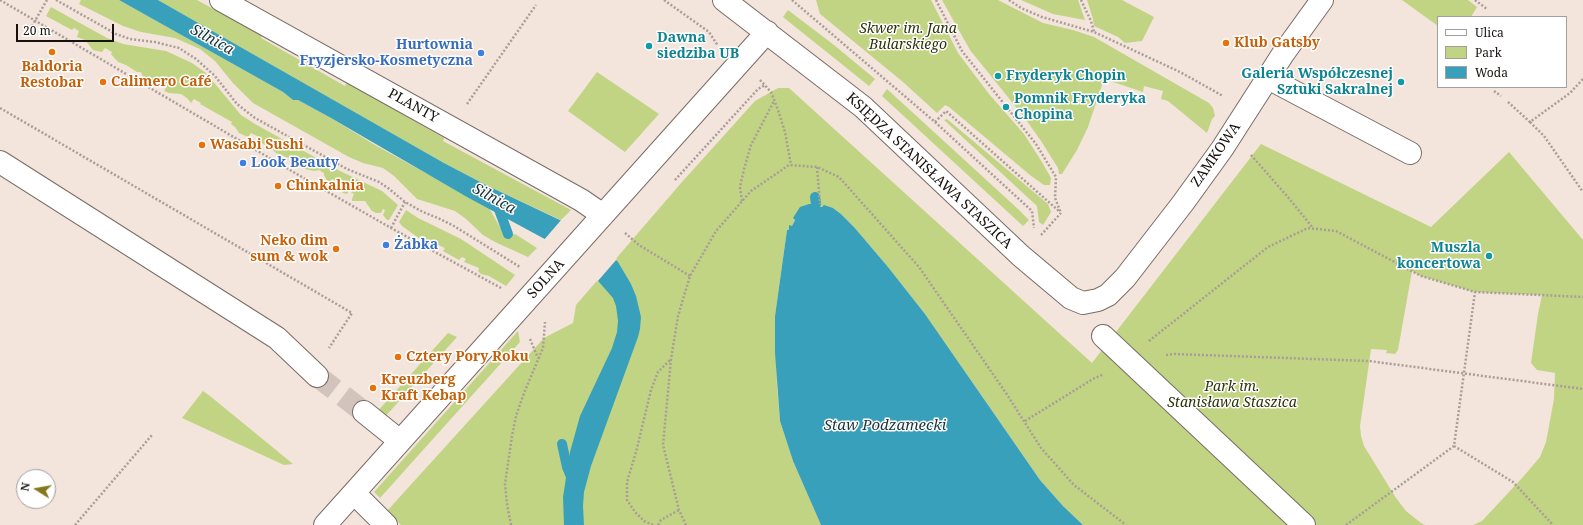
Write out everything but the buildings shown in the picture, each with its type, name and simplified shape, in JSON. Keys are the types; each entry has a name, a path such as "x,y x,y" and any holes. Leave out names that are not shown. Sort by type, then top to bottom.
{"street":[{"name":"PLANTY","path":"221,0 581,200 596,222"},
{"name":"KSIĘDZA STANISŁAWA STASZICA","path":"724,0 863,107 1021,256 1071,298 1083,302 1098,300"},
{"name":"ZAMKOWA","path":"1098,300 1108,295 1130,272 1209,167 1322,0"},
{"name":"SOLNA","path":"325,525 767,32"},
{"path":"1268,78 1410,154"},
{"path":"0,162 277,338 316,374"},
{"path":"1103,336 1304,525"},
{"path":"364,412 400,441"},
{"path":"354,492 386,525"}],"path":[{"path":"0,0 391,228 507,291"},
{"path":"32,26 47,0"},
{"path":"56,0 116,34 130,39 155,42 179,48 196,59 216,76 237,104 255,118 348,169 379,182 405,202 454,226 510,260 520,267 524,273"},
{"path":"664,0 709,32 718,47"},
{"path":"792,0 935,122 1032,211 1034,228 1041,236 1061,213"},
{"path":"936,0 962,51 1036,144 1056,177 1055,198 1061,213"},
{"path":"1009,0 1021,8 1042,17 1094,32 1180,72 1248,109"},
{"path":"1081,0 1091,21 1094,32"},
{"path":"1474,0 1487,9"},
{"path":"450,127 536,5"},
{"path":"1530,122 1570,93 1583,80"},
{"path":"674,182 758,89 765,84"},
{"path":"1494,91 1501,96"},
{"path":"771,92 783,124 791,165"},
{"path":"742,201 740,187 751,146 774,101"},
{"path":"1508,102 1544,136 1583,192"},
{"path":"0,108 352,313 316,374"},
{"path":"935,122 946,111 1061,213"},
{"path":"1249,152 1288,196 1313,228"},
{"path":"686,525 679,510 663,445 671,359 678,316 690,276 716,231 751,191 791,165 817,167 839,177 920,267 1041,448 1074,485 1126,525"},
{"path":"817,167 820,204"},
{"path":"391,228 405,202"},
{"path":"622,238 632,228"},
{"path":"1131,362 1148,342 1268,246 1308,228 1336,231 1421,276 1475,292 1583,297"},
{"path":"632,239 690,276"},
{"path":"1346,525 1454,446 1475,292"},
{"path":"511,525 505,484 512,436 516,416 524,393 544,348 545,323 543,318"},
{"path":"528,332 539,358"},
{"path":"1024,421 1093,379 1131,362 1174,354 1369,361 1583,389"},
{"path":"653,525 644,521 635,512 627,500 627,482 658,372 671,359"},
{"path":"74,525 152,435"},
{"path":"1454,446 1513,482 1552,525"},
{"path":"658,525 661,520 679,510"}],"green space":[{"path":"81,0 119,0 283,92 293,100 298,100 331,118 375,145 489,208 505,236 515,234 537,248 528,257 495,242 483,235 455,211 417,199 394,176 383,168 363,163 349,157 253,103 233,83 215,61 200,49 175,38 141,32 123,26 79,4"},
{"path":"158,0 197,0 262,36 261,38 345,86 347,83 444,138 443,141 571,210 561,220 486,185 444,163"},
{"name":"Skwer im. Jana Bularskiego","path":"816,0 931,0 958,53 989,94 1024,134 1051,178 1050,185 1044,185 1030,175 949,107 945,105 937,113 903,82 820,14"},
{"name":"Skwer im. Jana Bularskiego","path":"942,0 998,0 1043,23 1094,37 1209,103 1213,108 1215,116 1212,119 1207,133 1168,101 1161,99 1163,91 1144,86 1143,92 1104,79 1088,127 1077,150 1062,174 1059,174 1058,168 1024,117 970,50"},
{"path":"1021,0 1078,0 1085,20 1053,14"},
{"path":"1087,0 1122,0 1154,17 1142,41 1125,43 1118,37 1094,26"},
{"path":"1402,0 1468,0 1477,7 1472,16 1437,16 1437,25"},
{"path":"51,7 107,38 123,44 166,51 192,63 206,73 241,115 340,171 382,191 398,205 389,220 387,220 383,215 385,210 383,209 381,213 376,213 372,211 365,201 352,201 354,194 349,191 347,194 343,193 335,185 336,181 332,179 329,183 324,173 319,170 314,171 301,168 293,160 276,153 270,147 257,141 259,137 251,133 248,137 239,133 231,124 232,122 194,99 191,103 181,94 164,91 168,84 160,79 156,83 145,82 141,72 137,72 118,62 111,54 112,52 105,48 102,52 93,50 85,40 77,37 79,31 74,28 72,30 46,16"},
{"path":"788,10 875,79 869,86 783,17"},
{"path":"597,72 659,114 625,152 568,111"},
{"name":"Park im. Stanisława Staszica","path":"778,88 789,88 1092,363 1261,144 1431,227 1509,152 1583,240 1583,525 1473,525 1482,521 1523,477 1540,457 1546,442 1554,399 1555,373 1537,370 1531,363 1542,295 1475,292 1421,276 1412,271 1398,350 1395,354 1386,353 1387,350 1371,349 1360,426 1364,446 1396,498 1406,511 1425,525 1083,525 1063,506 1040,480 925,314 888,267 841,214 833,208 816,207 793,218 795,219 792,227 787,230 775,316 777,386 780,421 793,461 821,525 401,525 387,511 544,338 573,323 576,305 682,182 755,101"},
{"path":"887,89 1029,220 1023,226 882,96"},
{"path":"947,119 1048,204 1051,212 1043,225 1039,222 1037,206 944,120"},
{"path":"406,210 418,218 461,239 515,275 506,286 489,276 481,274 478,271 479,268 464,262 466,259 462,257 459,260 443,251 445,248 436,244 434,246 426,244 424,241 426,238 422,236 420,239 402,226 399,222"},
{"path":"518,331 520,342 380,498 374,492"},
{"path":"448,333 457,337 383,419 376,413"},
{"path":"203,391 293,464 284,465 182,418"}],"water":[{"name":"Silnica","path":"119,0 158,0 444,163 486,185 581,230 601,245 618,262 636,296 641,317 640,329 591,466 584,492 584,525 564,525 563,497 570,452 580,416 612,348 617,332 618,321 616,306 613,298 585,266 565,250 467,197 331,118 298,100 293,100 283,92"},
{"name":"Staw Podzamecki","path":"809,204 816,204 816,207 822,207 824,205 833,208 854,227 925,314 1040,480 1063,506 1083,525 821,525 793,461 780,421 775,353 775,316 787,230 789,230 789,225 792,226 795,220 793,218 800,207"}],"pier":[{"path":"562,219 582,228 602,243 617,259 597,282 584,267 564,252 543,241"}],"waterway":[{"path":"815,197 816,204"},
{"name":"Silnica","path":"497,204 508,234"},
{"path":"562,444 567,467 572,479"}],"tunnel":[{"path":"317,376 364,412"}],"place":[{"name":"Klub Gatsby","path":"1226,43"},
{"name":"Dawna siedziba UB","path":"649,46"},
{"name":"Baldoria Restobar","path":"52,52"},
{"name":"Hurtownia Fryzjersko-Kosmetyczna","path":"481,53"},
{"name":"Fryderyk Chopin","path":"998,76"},
{"name":"Calimero Café","path":"103,82"},
{"name":"Galeria Współczesnej Sztuki Sakralnej","path":"1401,82"},
{"name":"Pomnik Fryderyka Chopina","path":"1006,107"},
{"name":"Wasabi Sushi","path":"202,145"},
{"name":"Look Beauty","path":"243,163"},
{"name":"Chinkalnia","path":"278,186"},
{"name":"Żabka","path":"386,245"},
{"name":"Neko dim sum & wok","path":"336,249"},
{"name":"Muszla koncertowa","path":"1489,256"},
{"name":"Cztery Pory Roku","path":"398,357"},
{"name":"Kreuzberg Kraft Kebap","path":"373,388"}]}
